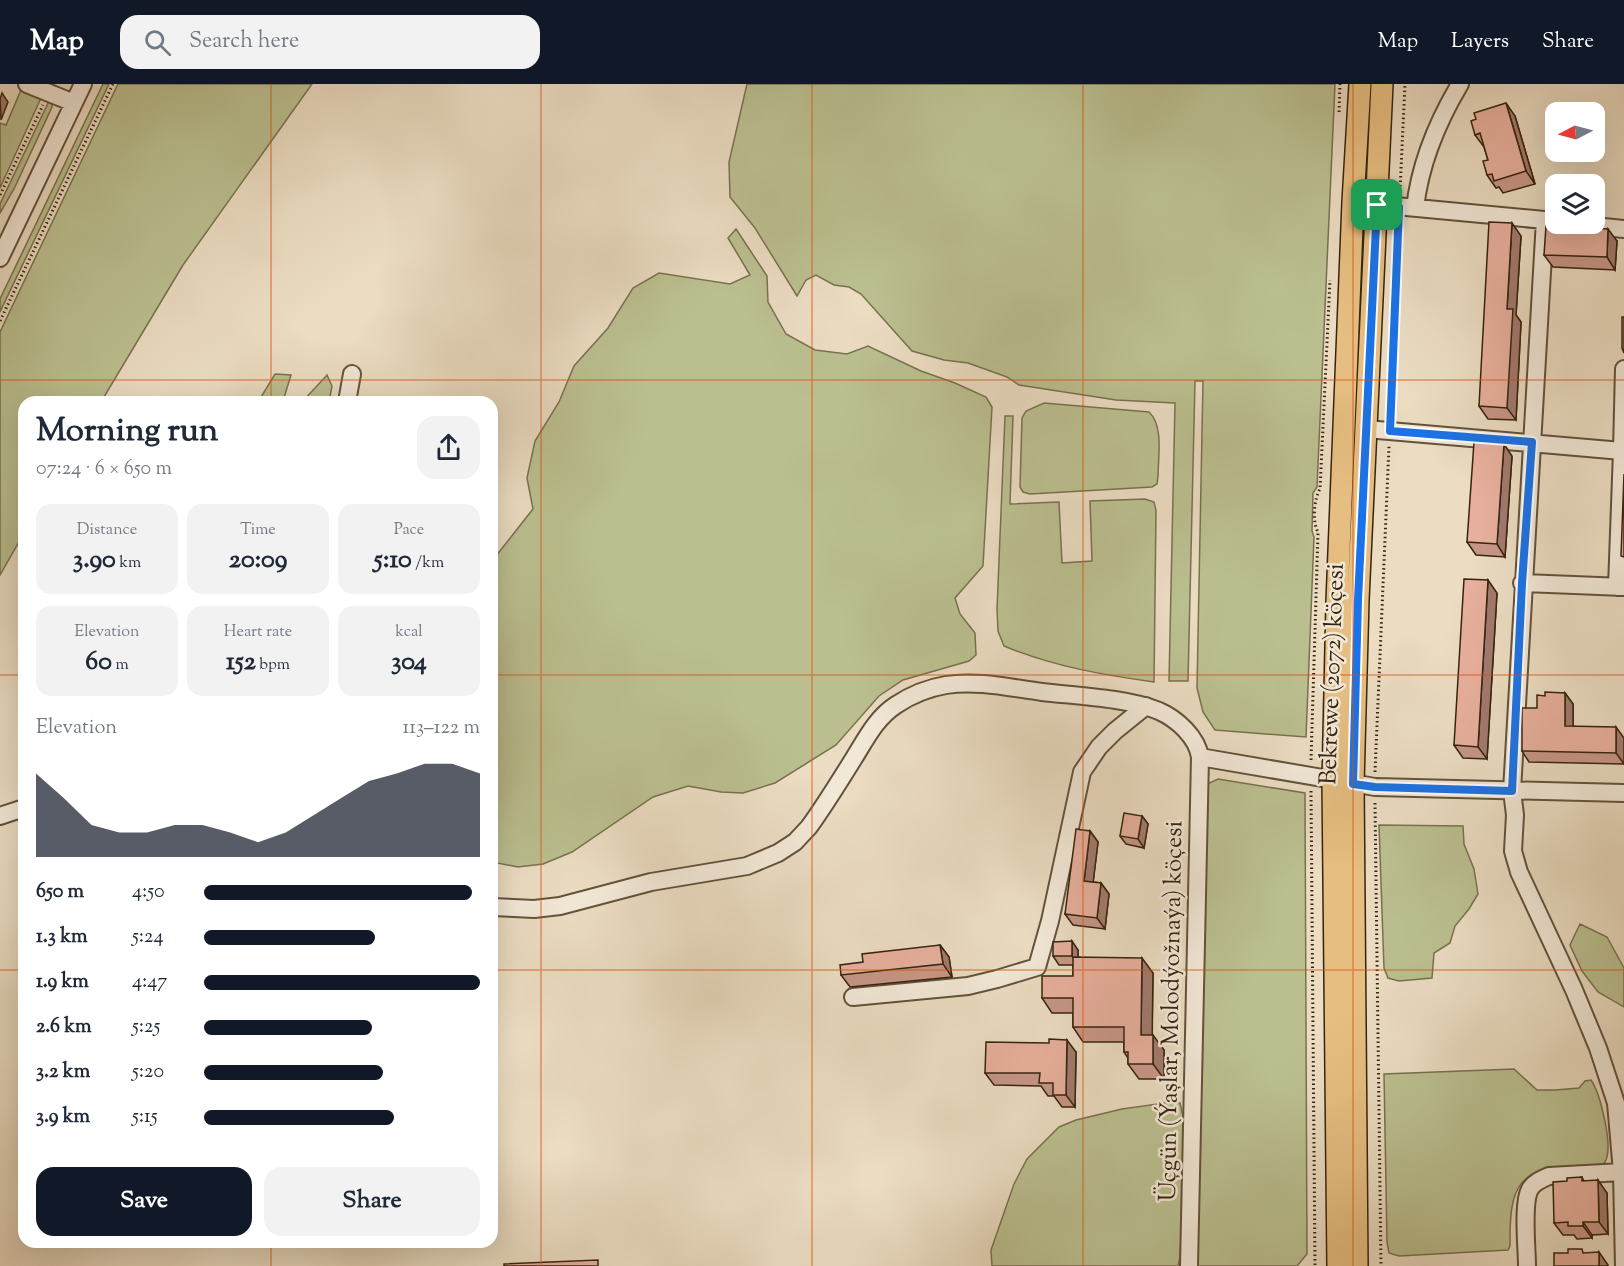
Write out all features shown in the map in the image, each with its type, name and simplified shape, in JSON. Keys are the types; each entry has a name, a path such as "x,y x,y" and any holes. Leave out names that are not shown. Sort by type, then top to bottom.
{"main road":[{"name":"Bekrewe (2072) köçesi","path":"1357,1266 1337,602 1360,84"},
{"name":"Bekrewe (2072) köçesi","path":"1338,1266 1343,782 1358,600 1382,84"}],"street":[{"path":"27,84 74,103"},
{"path":"1,255 83,84"},
{"path":"1407,207 1421,178 1432,141 1449,102 1460,84"},
{"path":"1353,202 1545,221"},
{"path":"1605,227 1624,229"},
{"path":"1549,234 1522,583 1512,791 1515,815 1513,851 1519,872 1574,990 1609,1076 1616,1103 1622,1172 1624,1266"},
{"path":"1522,583 1621,587 1624,369"},
{"path":"348,396 352,374"},
{"path":"1366,429 1622,451"},
{"path":"498,907 525,909 560,906 651,882 747,866 778,853 795,842 809,828 883,715 914,695 948,685 986,685 1146,706 1162,712 1188,733 1199,749 1200,757 1343,782 1375,787 1624,793"},
{"path":"853,997 968,986 997,980 1037,967 1050,921 1082,772 1107,739 1146,706"},
{"name":"Üçgün (Ýaşlar, Molodýožnaýa) köçesi","path":"1189,1266 1200,757"},
{"path":"0,816 18,810"},
{"path":"1527,1266 1526,1203 1530,1190 1538,1180 1549,1176 1622,1172"}],"path":[{"path":"0,321 113,84"},
{"path":"1381,1266 1375,787 1390,431 1407,207 1405,84"},
{"path":"0,195 48,93"}],"green space":[{"path":"103,84 109,84 0,312 0,299"},
{"path":"118,84 312,84 183,265 105,396 18,396 18,544 0,575 0,332"},
{"path":"747,84 1335,84 1317,487 1313,493 1312,531 1314,537 1306,737 1215,730 1203,712 1197,688 1203,381 1195,381 1188,681 1169,681 1175,403 1116,400 1019,385 1007,377 968,363 944,360 912,351 861,294 849,287 834,285 816,275 806,280 797,296 755,228 730,197 729,162"},
{"path":"21,90 41,98 0,188 0,123 6,125"},
{"path":"49,101 52,107 14,189 0,213 0,204"},
{"path":"736,229 767,276 768,302 786,334 815,350 847,354 868,346 921,371 986,397 992,407 983,566 955,598 960,614 975,633 976,655 969,661 903,680 879,696 836,745 775,783 743,793 688,786 653,797 572,852 543,864 518,867 498,863 498,553 533,509 527,478 535,441 559,402 574,366 608,328 633,288 659,273 730,284 750,275 728,238"},
{"path":"275,374 291,375 285,396 262,396"},
{"path":"327,375 332,386 330,396 308,396"},
{"path":"1044,403 1149,412 1157,425 1158,433 1157,484 1152,487 1030,494 1023,492 1020,487 1022,418 1026,411"},
{"path":"1005,416 1013,416 1010,504 1059,502 1062,563 1092,561 1090,501 1145,499 1154,502 1156,510 1154,682 1078,669 1004,646 998,631 997,609"},
{"path":"1218,779 1305,793 1307,1254 1297,1266 1198,1266 1196,1218 1203,786"},
{"path":"1379,825 1463,826 1464,844 1474,869 1478,894 1455,926 1450,943 1434,953 1432,978 1399,981 1388,978 1384,968"},
{"path":"1580,924 1607,937 1624,968 1624,1007 1598,992 1582,971 1570,945"},
{"path":"1514,1069 1537,1090 1579,1088 1585,1081 1591,1080 1605,1120 1608,1145 1605,1162 1598,1168 1550,1171 1528,1177 1516,1193 1511,1214 1508,1250 1399,1256 1389,1253 1384,1074"},
{"path":"1180,1103 1183,1116 1183,1205 1178,1266 992,1266 991,1250 1014,1184 1027,1159 1059,1127 1076,1120 1122,1109"}],"building":[{"path":"1506,103 1526,171 1494,181 1492,174 1487,175 1483,161 1488,160 1480,133 1475,135 1471,121 1476,119 1474,113"},
{"path":"1489,222 1512,223 1507,309 1513,309 1507,408 1479,406"},
{"path":"1605,229 1608,229 1607,257 1544,255 1545,234 1605,234"},
{"path":"1622,317 1624,317 1624,353 1622,348"},
{"path":"1474,442 1504,444 1497,544 1467,542"},
{"path":"1624,474 1624,557 1621,556"},
{"path":"1464,579 1488,580 1478,747 1454,745"},
{"path":"1545,692 1565,693 1565,726 1616,727 1616,753 1522,751 1522,708 1537,708 1537,695 1545,696"},
{"path":"1124,813 1142,816 1138,839 1120,836"},
{"path":"1076,829 1090,831 1084,881 1101,883 1097,918 1065,914"},
{"path":"1072,941 1072,956 1053,956 1053,942"},
{"path":"940,945 943,964 841,975 840,965 863,962 862,954"},
{"path":"1073,957 1142,958 1141,1035 1153,1035 1153,1064 1128,1064 1128,1052 1124,1052 1124,1027 1073,1027 1073,998 1042,998 1042,976 1073,976"},
{"path":"1049,1039 1067,1040 1066,1095 1053,1095 1053,1083 1039,1083 1040,1073 985,1073 986,1042 1049,1043"},
{"path":"1582,1177 1582,1181 1598,1180 1599,1222 1583,1222 1583,1226 1568,1226 1568,1222 1554,1223 1553,1182"},
{"path":"1568,1249 1582,1249 1583,1253 1599,1252 1599,1266 1554,1266 1554,1253 1568,1253"},
{"path":"598,1260 598,1266 504,1266 504,1264"}],"route":[{"path":"1377,205 1399,207 1390,431 1532,442 1522,583 1512,791 1375,787 1353,784 1358,600 1377,205"}]}
